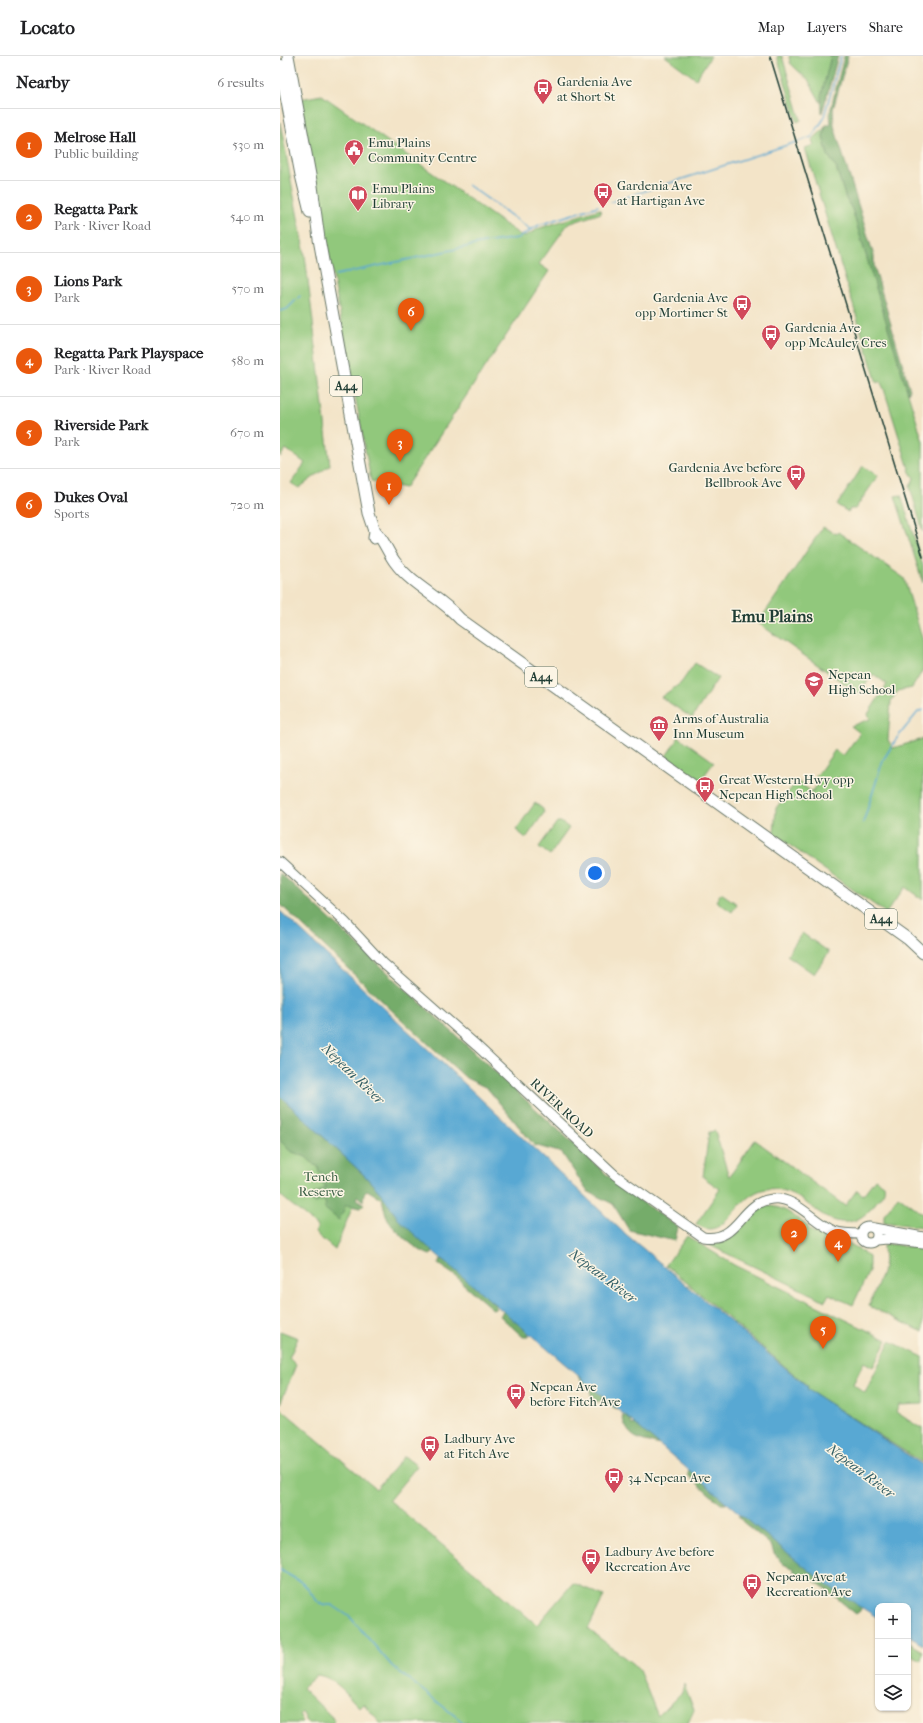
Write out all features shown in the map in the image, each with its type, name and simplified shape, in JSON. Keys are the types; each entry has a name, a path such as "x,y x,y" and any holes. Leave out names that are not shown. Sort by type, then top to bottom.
{"highway":[{"name":"A44","path":"288,56 312,186 319,239 369,513 377,537 402,570 460,619 902,934 923,953"},
{"name":"A44","path":"280,65 305,192 319,239"}],"street":[{"name":"RIVER ROAD","path":"280,862 345,922 384,964 477,1046 615,1175 703,1237 714,1238 725,1235 732,1230 754,1205 766,1199 775,1198 790,1202 833,1230 844,1233 861,1234"},
{"path":"923,1237 866,1227 861,1234 862,1239 871,1243 876,1240 886,1239 923,1243"},
{"path":"874,1228 877,1232 876,1240"}],"green space":[{"path":"665,56 711,56 696,79"},
{"path":"777,56 782,56 801,120 797,122"},
{"path":"789,56 831,56 821,103 809,81 790,63"},
{"path":"831,56 838,56 822,113 821,96"},
{"path":"844,56 848,56 833,109 834,126 874,256 874,266 910,390 908,393 852,209 846,199 836,167 828,155 823,137 826,125 831,125 830,112"},
{"path":"322,95 523,237 537,229 600,209 601,213 568,224 539,264 549,271 405,488 371,481 300,99"},
{"path":"280,122 305,255 330,465 299,488 291,483 305,463 286,449 280,457"},
{"path":"826,125 823,137 828,155 836,167 846,199 852,209 923,442 923,532 910,487 914,478 910,472 884,389 880,381 877,383 805,148 814,145 812,140"},
{"path":"863,466 878,476 855,509 850,509 848,512 837,505"},
{"path":"901,495 923,566 923,583 895,496"},
{"path":"823,527 836,534 838,532 904,578 923,641 923,670 912,688 898,691 891,701 888,740 893,748 923,739 923,900 905,887 886,913 774,834 776,808 797,781 812,792 818,784 813,781 835,750 843,756 860,733 851,726 870,719 868,714 887,684 873,674 859,694 758,623"},
{"path":"695,663 718,678 692,718 661,697 681,683"},
{"path":"679,737 714,762 700,781 666,756"},
{"path":"535,803 543,809 544,813 526,838 516,830"},
{"path":"557,822 561,822 569,828 550,855 539,847"},
{"path":"280,873 617,1184 678,1227 675,1241 629,1230 613,1204 587,1191 562,1153 534,1145 487,1088 466,1078 402,1020 280,904"},
{"path":"721,893 737,904 732,912 716,901"},
{"path":"802,933 829,952 814,974 787,955"},
{"name":"Tench Reserve","path":"280,1096 365,1176 335,1250 315,1233 318,1227 280,1195"},
{"path":"280,1096 365,1176 433,1248 433,1253 430,1255 425,1253 408,1242 390,1223 387,1218 382,1199 367,1190 364,1193 363,1201 357,1196 356,1199 364,1204 360,1208 346,1205 339,1220 324,1208 326,1206 324,1200 315,1203 312,1202 310,1198 312,1195 327,1187 322,1184 321,1178 323,1175 322,1173 319,1173 318,1166 314,1165 306,1157 290,1151 280,1140"},
{"path":"715,1131 729,1177 755,1140 845,1206 857,1190 863,1195 875,1179 884,1185 884,1192 864,1215 853,1221 840,1222 833,1220 799,1198 785,1191 777,1189 763,1190 751,1195 717,1227 707,1229 696,1224 720,1189 703,1177 709,1132"},
{"path":"898,1196 923,1214 923,1227 884,1222 884,1215"},
{"path":"769,1206 781,1208 809,1227 808,1229 813,1232 822,1236 844,1241 869,1257 869,1271 853,1305 829,1294 825,1301 707,1244 719,1243 728,1240 753,1214 760,1209"},
{"path":"687,1236 734,1265 887,1340 873,1367 864,1362 853,1384 865,1393 890,1341 923,1357 923,1404 899,1405 896,1412 919,1427 923,1427 923,1463 807,1389 808,1386 666,1265"},
{"path":"888,1244 923,1248 923,1332 869,1306 884,1268 883,1246"},
{"path":"441,1259 450,1264 493,1300 496,1308 494,1310 490,1307 457,1277 438,1264"},
{"path":"505,1309 527,1330 529,1337 523,1337 500,1316"},
{"path":"280,1331 298,1338 289,1358 296,1365 280,1404"},
{"path":"579,1374 616,1405 616,1409 603,1400 596,1402 592,1398 590,1390 578,1376"},
{"path":"280,1408 376,1489 404,1456 417,1466 389,1500 537,1625 573,1583 604,1596 588,1629 638,1668 658,1716 682,1692 684,1684 694,1710 688,1723 380,1723 364,1704 360,1708 335,1683 323,1676 317,1675 302,1688 335,1720 333,1723 308,1723 302,1712 299,1715 303,1723 280,1723"},
{"path":"622,1416 629,1417 632,1425 635,1424 659,1441 659,1445 640,1439 631,1434 624,1424"},
{"path":"691,1470 718,1494 726,1504 721,1504 689,1476 688,1472"},
{"path":"739,1516 745,1516 862,1606 860,1611 856,1614 819,1584 811,1579 794,1573 794,1569 783,1564 774,1553 771,1545 743,1522"},
{"path":"911,1644 923,1651 922,1661 911,1656"}],"water":[{"name":"Nepean River","path":"280,911 621,1230 808,1387 807,1389 923,1465 923,1645 911,1638 911,1603 875,1603 875,1616 827,1585 739,1513 428,1247 399,1220 383,1196 365,1176 280,1096"}],"waterway":[{"path":"611,202 812,137 823,120 841,56"},
{"path":"468,185 530,229"},
{"path":"336,275 484,243 518,238 539,225 598,206"},
{"path":"280,311 287,309 300,296"},
{"path":"863,823 883,760 897,738 918,712 923,710"},
{"path":"280,1570 303,1583 318,1602 326,1605 332,1605 350,1617 392,1666 464,1723"}],"railway":[{"path":"770,56 923,557"}],"place":[{"name":"Gardenia Ave at Short St","path":"543,105"},
{"name":"Emu Plains Community Centre","path":"354,166"},
{"name":"Gardenia Ave at Hartigan Ave","path":"603,209"},
{"name":"Emu Plains Library","path":"358,212"},
{"name":"Gardenia Ave opp Mortimer St","path":"742,321"},
{"name":"Dukes Oval","path":"411,331"},
{"name":"Gardenia Ave opp McAuley Cres","path":"771,351"},
{"name":"Lions Park","path":"400,462"},
{"name":"Gardenia Ave before Bellbrook Ave","path":"796,491"},
{"name":"Melrose Hall","path":"389,505"},
{"name":"Nepean High School","path":"814,698"},
{"name":"Arms of Australia Inn Museum","path":"659,742"},
{"name":"Great Western Hwy opp Nepean High School","path":"705,803"},
{"name":"Regatta Park","path":"794,1252"},
{"name":"Regatta Park Playspace","path":"838,1262"},
{"name":"Riverside Park","path":"823,1349"},
{"name":"Nepean Ave before Fitch Ave","path":"516,1410"},
{"name":"Ladbury Ave at Fitch Ave","path":"430,1462"},
{"name":"34 Nepean Ave","path":"614,1494"},
{"name":"Ladbury Ave before Recreation Ave","path":"591,1575"},
{"name":"Nepean Ave at Recreation Ave","path":"752,1600"}],"district":[{"name":"Emu Plains","path":"772,616"}]}
